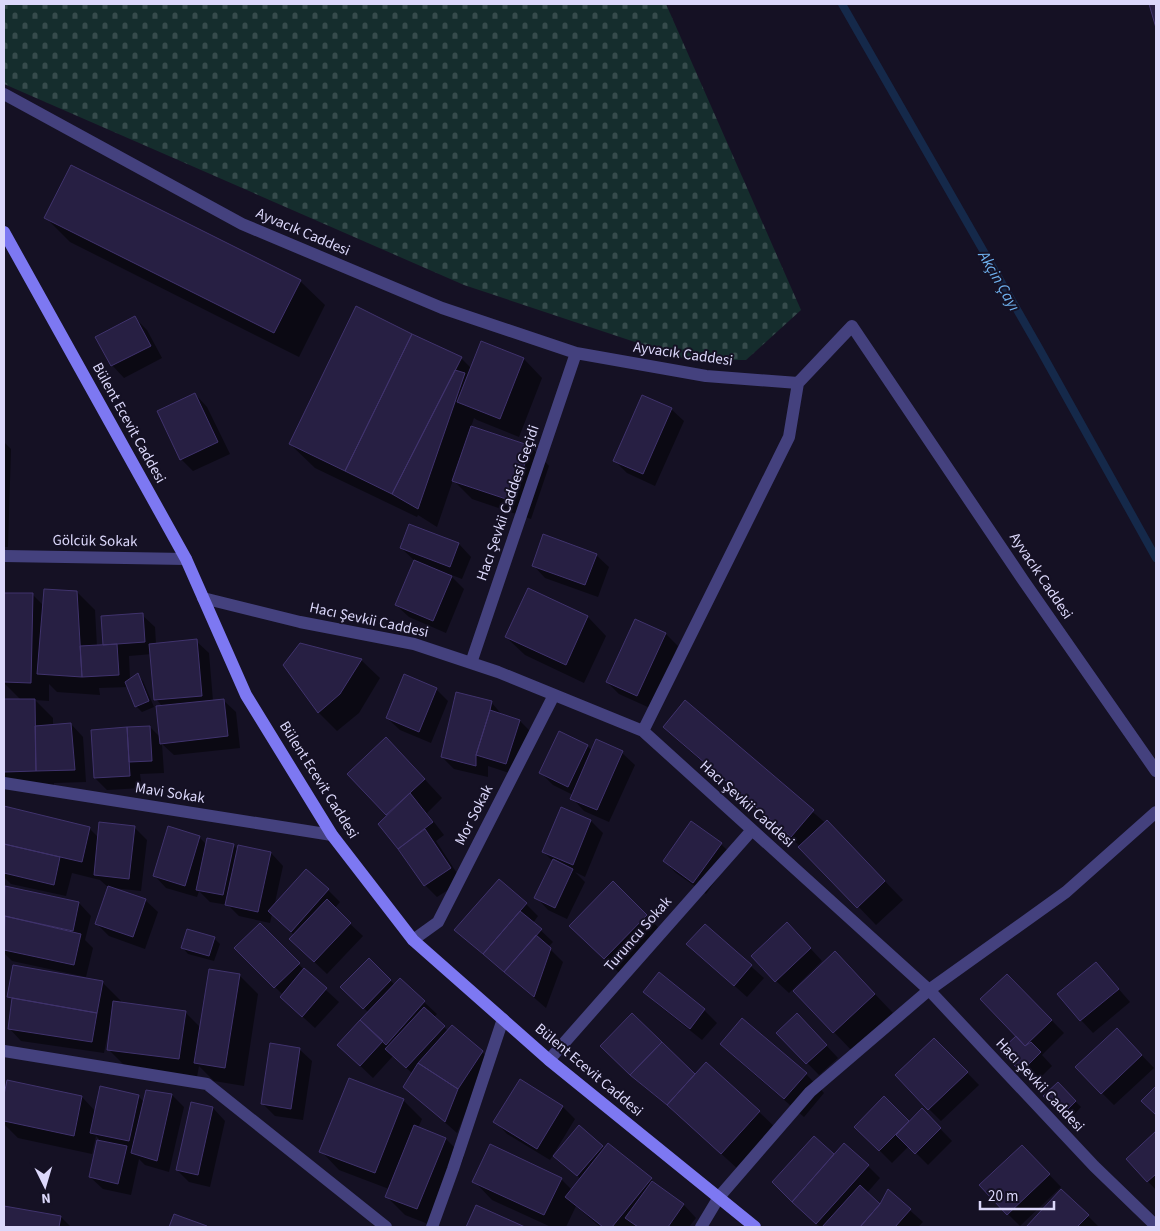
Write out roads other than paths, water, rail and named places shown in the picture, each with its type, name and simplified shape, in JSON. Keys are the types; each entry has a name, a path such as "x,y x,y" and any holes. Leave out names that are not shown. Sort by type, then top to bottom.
{"main road":[{"name":"Bülent Ecevit Caddesi","path":"4,232 186,559 246,695 332,835 413,940 549,1060 755,1227"}],"street":[{"name":"Ayvacık Caddesi","path":"4,94 242,224 442,308 576,353 706,376 798,383 852,326 1029,588 1156,770"},
{"name":"Hacı Şevkii Caddesi Geçidi","path":"471,663 576,353"},
{"path":"643,731 789,437 798,383"},
{"name":"Gölcük Sokak","path":"4,556 186,559"},
{"name":"Hacı Şevkii Caddesi","path":"203,598 300,622 414,644 498,672 643,731 929,990 1094,1166 1156,1226"},
{"name":"Mor Sokak","path":"413,940 438,922 554,695"},
{"name":"Mavi Sokak","path":"4,783 332,835"},
{"path":"701,1227 720,1197 810,1092 929,990 1066,892 1156,812"},
{"name":"Turuncu Sokak","path":"549,1060 752,830"},
{"path":"432,1227 503,1019"},
{"path":"4,1050 207,1084 386,1227"}],"waterway":[{"name":"Akçin Çayı","path":"842,4 1039,348 1156,558"}]}
